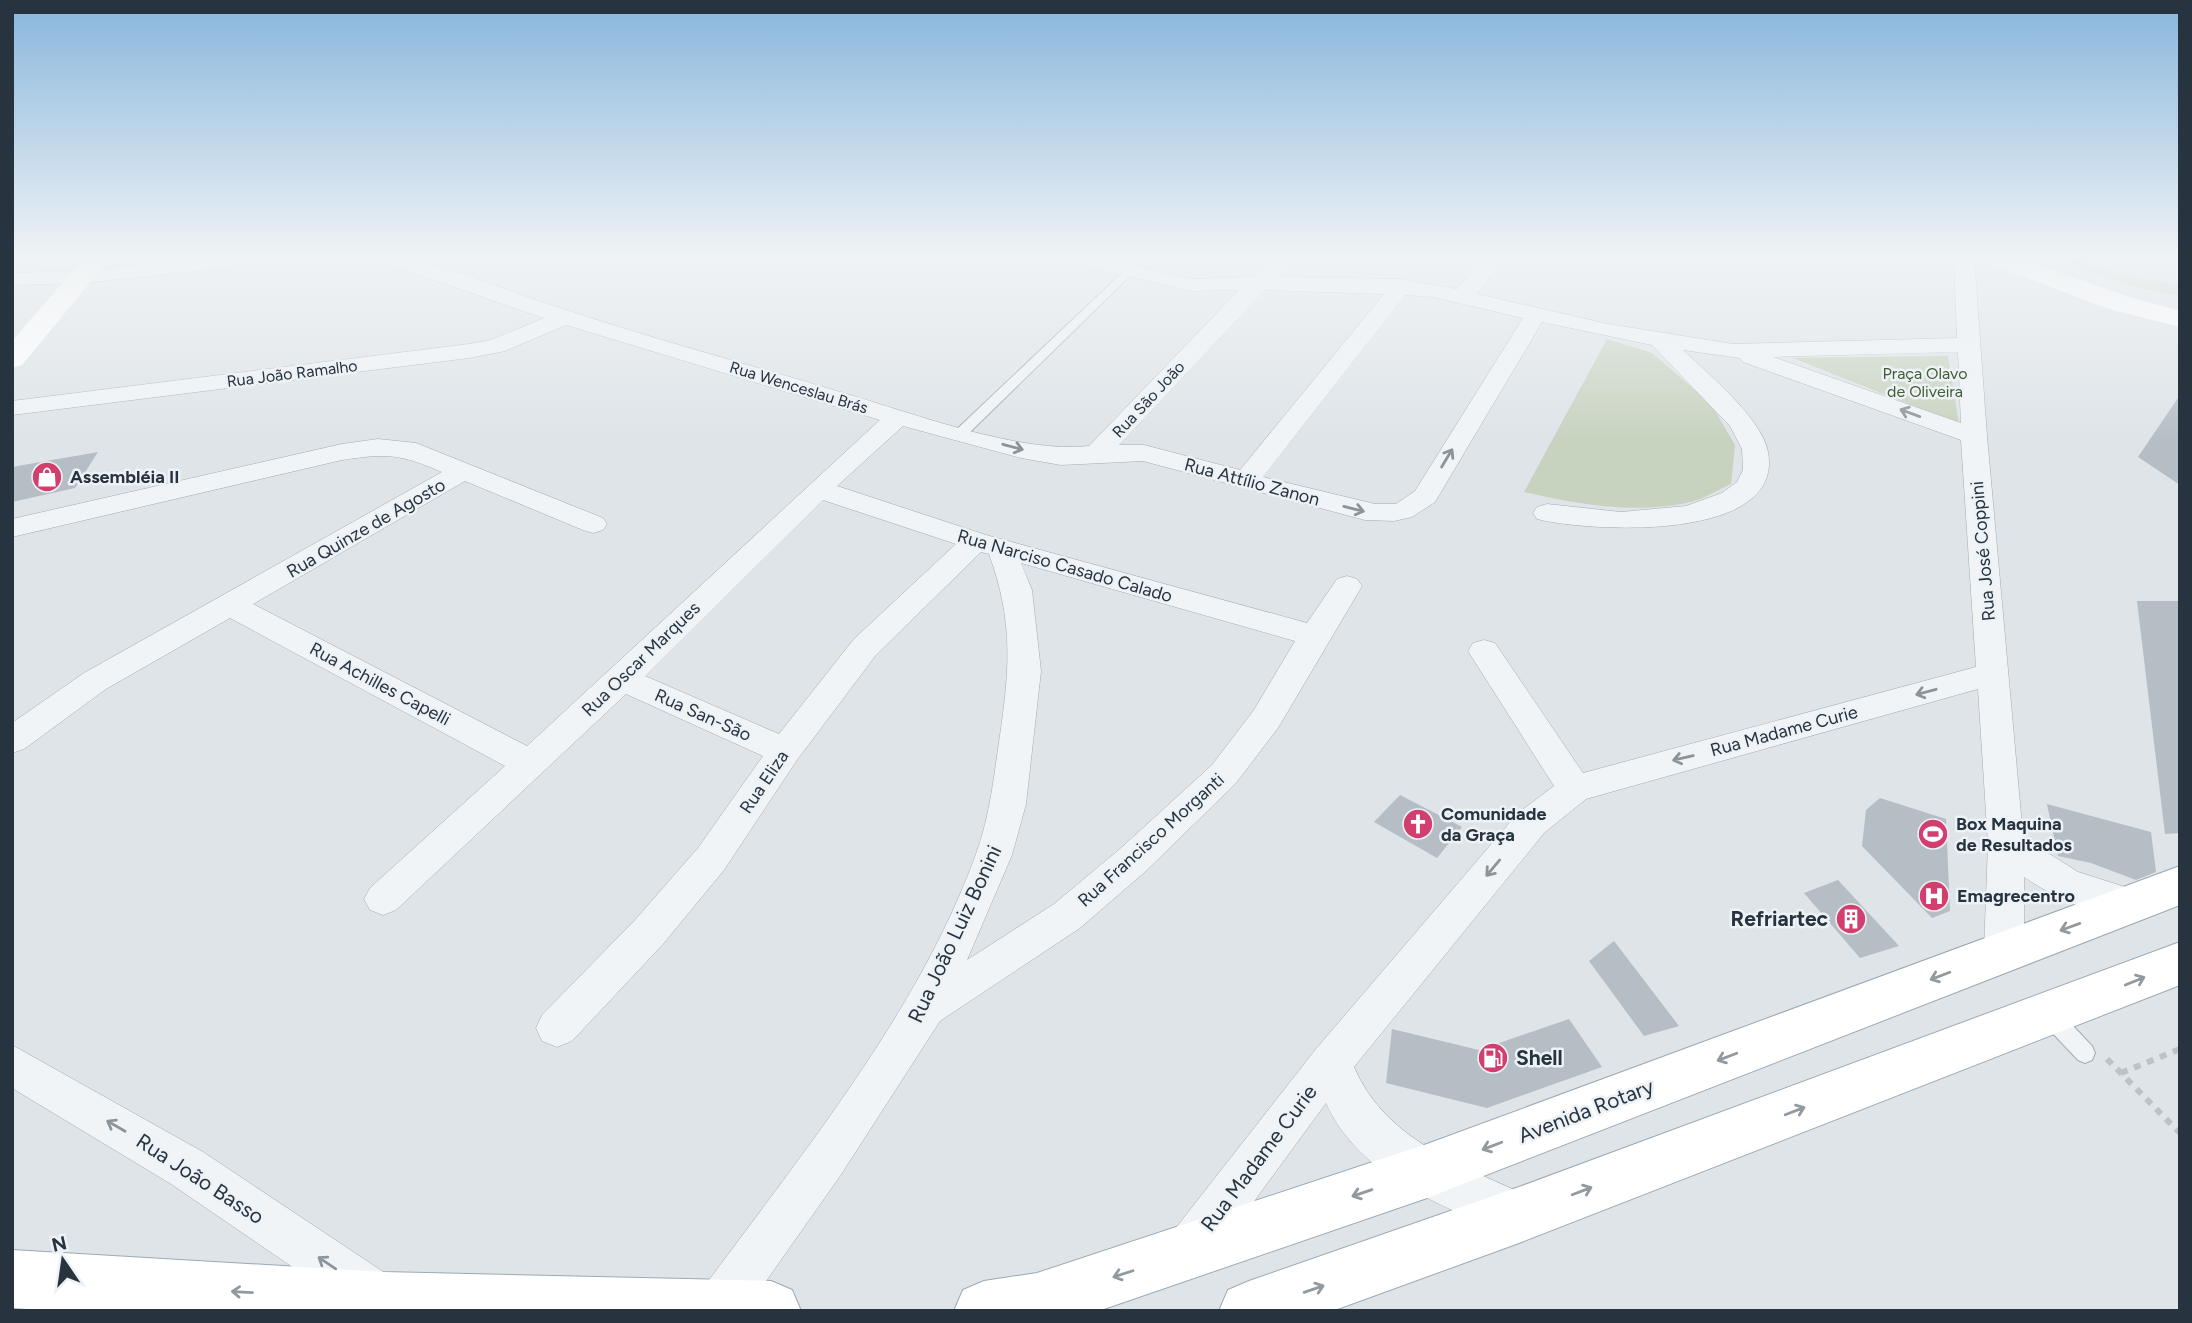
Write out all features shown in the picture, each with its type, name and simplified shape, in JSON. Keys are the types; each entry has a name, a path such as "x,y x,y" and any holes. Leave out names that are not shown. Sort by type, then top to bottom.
{"main road":[{"path":"12,359 47,319"},
{"name":"Avenida Rotary","path":"984,1311 1037,1302 1427,1171 2180,885"},
{"path":"1249,1311 1518,1215 2068,1036 2180,963"},
{"path":"12,1279 384,1301 744,1309"}],"street":[{"name":"Rua João Ramalho","path":"12,408 469,351 497,346 561,319"},
{"name":"Rua Wenceslau Brás","path":"571,319 898,417 1042,455 1061,457 1097,453"},
{"name":"Rua São João","path":"1097,453 1224,319"},
{"path":"1245,480 1377,319"},
{"name":"Rua Attílio Zanon","path":"1097,453 1144,453 1371,513 1406,510 1418,504 1425,496 1533,319"},
{"path":"1549,319 1661,341 1733,351 1968,345"},
{"path":"1628,319 1733,351 1974,436"},
{"name":"Rua José Coppini","path":"1967,319 2006,844 2004,951"},
{"path":"1546,513 1621,521 1669,516 1717,506 1740,496 1753,483 1758,464 1754,447 1740,422 1661,341"},
{"name":"Rua Oscar Marques","path":"383,899 622,679 818,489 898,417"},
{"name":"Rua Quinze de Agosto","path":"12,528 366,449 407,448 465,470"},
{"path":"465,470 593,524"},
{"name":"Rua Quinze de Agosto","path":"12,740 70,695 465,470"},
{"name":"Rua Narciso Casado Calado","path":"818,489 988,544 1314,636"},
{"name":"Rua Eliza","path":"557,1028 649,932 711,859 785,751 865,647 988,544"},
{"name":"Rua João Luiz Bonini","path":"744,1309 824,1160 926,1007 994,855 1008,804 1017,752 1025,671 1023,627 1017,590 988,544"},
{"name":"Rua Francisco Morganti","path":"926,1007 1067,916 1134,859 1224,774 1266,719 1314,636 1347,586"},
{"name":"Rua Achilles Capelli","path":"230,605 530,763"},
{"path":"1484,651 1575,789"},
{"name":"Rua Madame Curie","path":"1186,1254 1331,1063 1531,823 1575,789 1992,674"},
{"name":"Rua San-São","path":"622,679 785,751"},
{"path":"2006,844 2062,883 2084,893 2131,904"},
{"name":"Rua Madame Curie","path":"1331,1063 1357,1117 1375,1136 1427,1171 1518,1215"},
{"name":"Rua João Basso","path":"12,1065 187,1168 384,1301"}],"lane":[{"path":"961,433 1080,319"}],"path":[{"path":"2068,1036 2083,1035 2180,1133"},
{"path":"2121,1073 2180,1049"}],"green space":[{"path":"1607,339 1652,353 1711,404 1735,445 1731,484 1692,502 1645,508 1584,504 1524,492"},
{"name":"Praça Olavo de Oliveira","path":"1948,356 1959,424 1793,358"}],"building":[{"path":"2180,395 2180,485 2138,457"},
{"name":"Assembléia II","path":"98,452 75,488 12,502 12,467"},
{"path":"2137,601 2180,601 2180,833 2165,834"},
{"name":"Comunidade da Graça","path":"1400,795 1462,827 1437,858 1374,822"},
{"path":"1880,798 1946,819 1950,911 1932,918 1862,846 1866,810"},
{"path":"2047,804 2151,832 2156,872 2136,880 2091,863 2058,856"},
{"name":"Refriartec","path":"1838,880 1899,946 1860,958 1804,893"},
{"path":"1614,941 1679,1026 1644,1036 1589,961"},
{"name":"Shell","path":"1569,1019 1602,1067 1487,1108 1386,1083 1392,1029 1479,1050"}],"place":[{"name":"Assembléia II","path":"47,477"},
{"name":"Comunidade da Graça","path":"1418,824"},
{"name":"Box Maquina de Resultados","path":"1933,834"},
{"name":"Emagrecentro","path":"1934,896"},
{"name":"Refriartec","path":"1851,919"},
{"name":"Shell","path":"1493,1058"}]}
